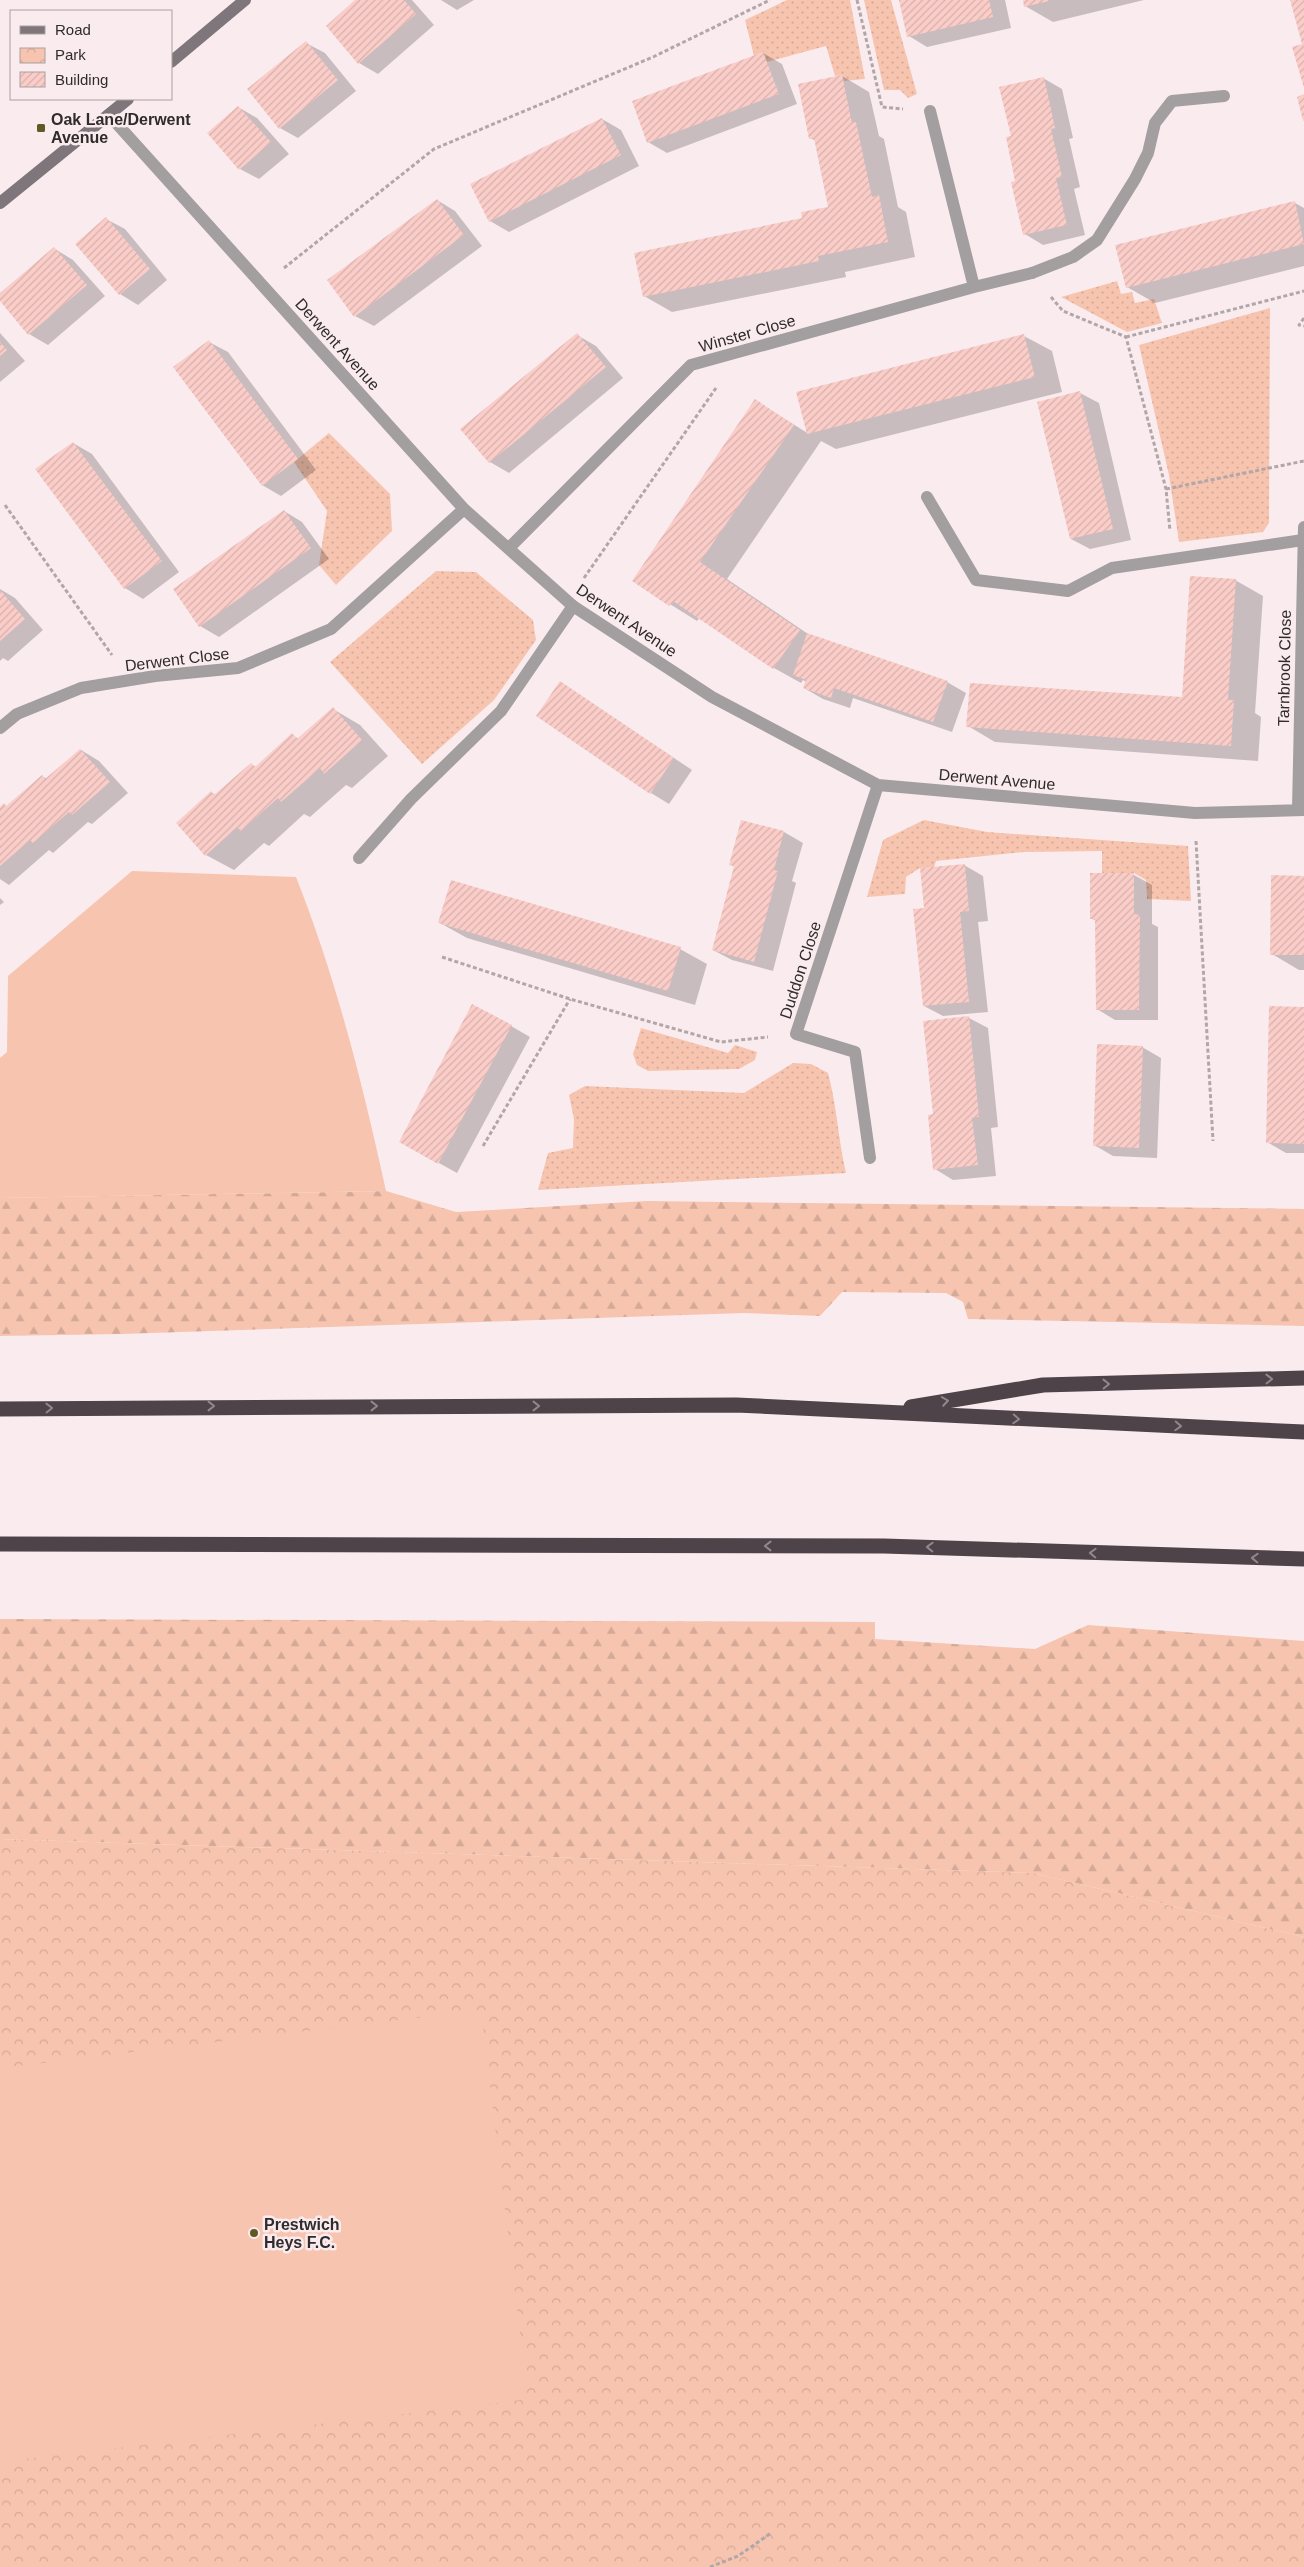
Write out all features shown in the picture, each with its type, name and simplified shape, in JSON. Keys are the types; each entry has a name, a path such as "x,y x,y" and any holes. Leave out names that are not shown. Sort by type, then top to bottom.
{"highway":[{"path":"880,1412 1043,1385 1304,1378"},
{"path":"0,1409 736,1405 1304,1432"},
{"path":"0,1544 874,1546 1304,1559"}],"street":[{"path":"172,61 245,0"},
{"name":"Winster Close","path":"509,548 691,365 974,287 1032,273 1074,257 1097,240 1135,179 1148,153 1155,123 1172,101 1224,96"},
{"path":"0,203 127,100"},
{"path":"930,111 974,287"},
{"name":"Derwent Avenue","path":"109,115 464,509 571,603 712,697 878,786 1195,813 1301,809"},
{"path":"927,497 976,580 1068,591 1112,568 1303,540"},
{"name":"Derwent Close","path":"0,728 17,714 81,688 130,680 238,668 330,629 464,509"},
{"name":"Tarnbrook Close","path":"1301,809 1304,527"},
{"path":"359,858 411,799 501,711 571,603"},
{"name":"Duddon Close","path":"870,1158 855,1052 796,1034 878,786"}],"path":[{"path":"258,280 284,268 434,149 653,57 770,0"},
{"path":"857,0 882,108 930,111"},
{"path":"1032,273 1062,311 1126,337 1304,291"},
{"path":"1304,318 1299,325 1304,326"},
{"path":"1126,337 1166,489 1173,560"},
{"path":"571,603 742,351"},
{"path":"1166,489 1304,461"},
{"path":"5,505 130,680"},
{"path":"1195,813 1213,1141"},
{"path":"442,957 570,999 721,1042 796,1034"},
{"path":"482,1146 570,999"},
{"path":"710,2567 738,2556 771,2533"}],"green space":[{"path":"787,0 850,0 865,79 844,81 842,75 835,76 826,46 767,62 763,52 754,56 745,20"},
{"path":"864,0 891,0 917,94 908,98 900,90 884,90"},
{"path":"1117,281 1121,294 1132,292 1135,303 1154,299 1162,323 1127,332 1061,297"},
{"path":"1270,308 1269,523 1263,532 1179,542 1169,475 1139,345"},
{"path":"329,433 390,494 392,531 336,585 319,565 327,511 294,462"},
{"path":"436,571 476,572 533,620 536,640 494,700 422,764 330,662"},
{"path":"924,820 987,832 1188,846 1191,901 1147,899 1146,880 1134,873 1102,873 1102,851 1024,852 936,861 934,867 920,868 906,877 905,894 867,897 883,840"},
{"path":"132,871 296,877 336,993 368,1111 386,1191 0,1198 0,1058 7,1052 8,976"},
{"path":"641,1028 728,1053 735,1045 757,1052 755,1060 739,1069 648,1071 637,1065 633,1054"},
{"path":"793,1063 811,1064 828,1073 846,1173 538,1190 548,1153 573,1148 574,1119 569,1095 585,1086 744,1093"},
{"path":"386,1191 456,1212 647,1201 1304,1209 1304,1326 968,1319 963,1302 946,1293 842,1292 820,1316 744,1313 121,1334 0,1336 0,1198"},
{"path":"0,1619 875,1622 875,1639 1035,1649 1088,1625 1304,1641 1304,1937 1033,1873 0,1839"},
{"path":"0,1839 1033,1873 1304,1937 1304,2567 0,2567"},
{"name":"Prestwich Heys F.C.","path":"481,2010 528,2399 0,2462 0,2068"}],"building":[{"path":"355,0 404,0 416,14 358,64 326,26"},
{"path":"899,0 989,0 993,17 907,37"},
{"path":"1023,0 1048,0 1049,1 1024,7"},
{"path":"1290,0 1304,0 1304,88 1292,47 1302,44"},
{"path":"306,41 338,80 279,129 247,89"},
{"path":"763,52 779,94 647,143 632,101"},
{"path":"842,75 852,123 856,122 872,197 879,195 888,242 818,256 819,261 643,297 634,253 802,218 801,212 828,207 814,138 809,139 798,84"},
{"path":"1044,77 1055,128 1051,129 1062,177 1056,178 1067,225 1023,235 1011,182 1015,181 1006,137 1011,136 999,87"},
{"path":"1304,94 1304,120 1303,121 1297,97"},
{"path":"238,106 271,142 239,170 207,133"},
{"path":"602,118 621,155 489,222 470,184"},
{"path":"437,199 464,235 354,317 327,280"},
{"path":"1295,201 1304,244 1126,288 1115,245"},
{"path":"106,217 150,269 119,295 75,244"},
{"path":"54,247 87,285 28,335 0,301 0,293"},
{"path":"577,333 606,367 489,463 460,429"},
{"path":"1024,334 1035,377 807,434 796,392"},
{"path":"209,340 298,459 262,486 173,367"},
{"path":"0,342 7,350 0,356"},
{"path":"1080,391 1113,529 1070,539 1037,402"},
{"path":"755,399 794,425 700,562 800,630 773,669 673,601 669,606 632,581"},
{"path":"73,442 162,561 124,589 35,469"},
{"path":"284,510 311,548 199,627 173,589"},
{"path":"1190,576 1236,579 1228,700 1234,700 1231,746 966,727 970,683 1182,697"},
{"path":"0,590 25,619 0,641"},
{"path":"807,633 948,681 933,722 834,688 831,698 803,688 806,680 793,675"},
{"path":"560,681 674,758 650,794 536,716"},
{"path":"333,707 362,740 324,774 320,768 281,802 278,798 241,831 237,827 205,856 176,823 211,791 214,795 251,763 255,767 292,733 297,739"},
{"path":"80,749 110,782 72,815 69,812 33,843 30,840 0,866 0,807 4,803 6,806 42,775 45,779"},
{"path":"741,820 784,831 774,870 778,871 754,962 712,950 734,866 729,865"},
{"path":"965,864 969,911 960,912 969,1002 923,1006 913,909 924,908 920,868"},
{"path":"1090,873 1134,873 1134,914 1140,915 1139,1010 1096,1010 1095,919 1090,919"},
{"path":"1271,875 1304,876 1304,955 1270,955"},
{"path":"451,880 681,947 668,991 438,923"},
{"path":"472,1004 512,1025 438,1164 399,1142"},
{"path":"1269,1006 1304,1007 1304,1144 1266,1143"},
{"path":"969,1016 979,1117 972,1118 978,1165 933,1170 928,1115 933,1114 923,1021"},
{"path":"1097,1044 1143,1046 1139,1148 1093,1146"}],"place":[{"name":"Oak Lane/Derwent Avenue","path":"41,128"},
{"name":"Prestwich Heys F.C.","path":"254,2233"}]}
